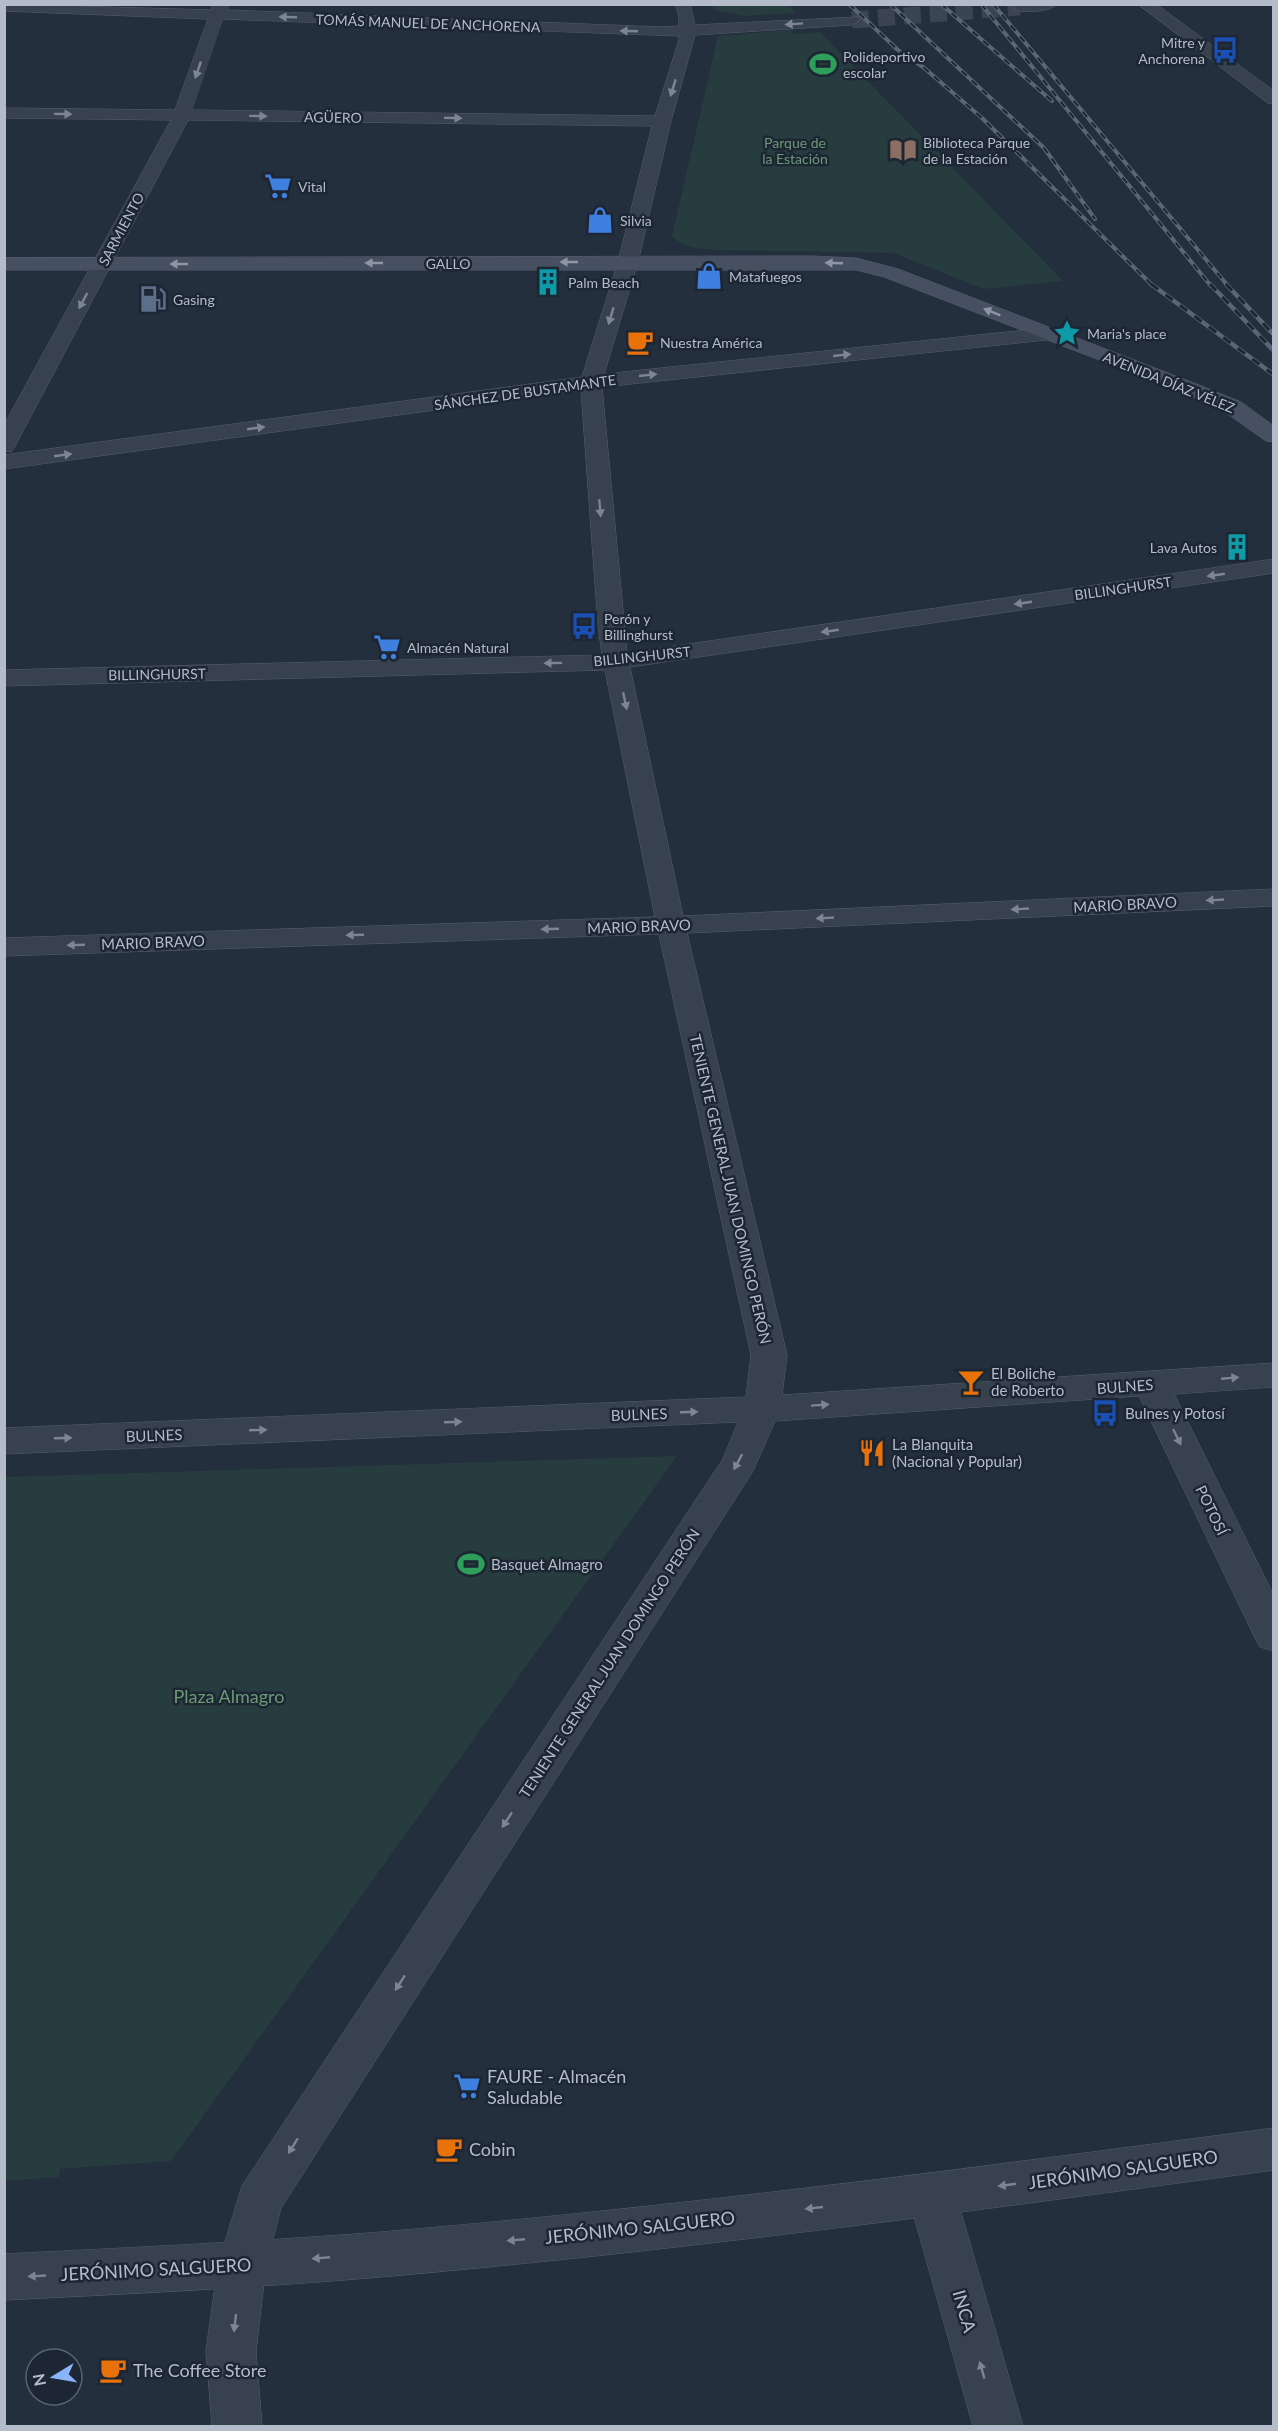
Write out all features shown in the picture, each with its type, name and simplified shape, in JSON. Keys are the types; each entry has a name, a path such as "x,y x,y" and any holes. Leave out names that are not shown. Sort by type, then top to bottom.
{"main road":[{"name":"GALLO","path":"4,264 843,263 891,273"},
{"name":"AVENIDA DÍAZ VÉLEZ","path":"891,273 1217,400 1257,422 1274,436"}],"street":[{"name":"TENIENTE GENERAL JUAN DOMINGO PERÓN","path":"237,2427 231,2351 242,2265 259,2201 740,1462 762,1409 769,1355 671,925 616,662 610,625 591,383 628,262 688,31 687,16 682,4"},
{"path":"1020,7 1051,4"},
{"path":"1145,4 1274,99"},
{"name":"TOMÁS MANUEL DE ANCHORENA","path":"4,6 219,10 688,31 852,20"},
{"name":"SARMIENTO","path":"4,446 182,115 219,10"},
{"name":"AGÜERO","path":"4,113 663,121"},
{"name":"SÁNCHEZ DE BUSTAMANTE","path":"4,462 591,383 1046,334"},
{"name":"BILLINGHURST","path":"4,678 616,662 1274,566"},
{"name":"MARIO BRAVO","path":"4,947 671,925 1274,897"},
{"name":"BULNES","path":"4,1441 762,1409 1274,1375"},
{"name":"POTOSÍ","path":"1151,1384 1274,1636"},
{"name":"JERÓNIMO SALGUERO","path":"4,2277 242,2265 569,2236 932,2195 1274,2149"},
{"name":"INCA","path":"932,2195 998,2427"}],"green space":[{"path":"712,5 789,5 796,13 744,16 715,10"},
{"name":"Parque de la Estación","path":"791,30 794,34 820,32 1063,281 983,289 893,253 716,250 692,247 676,240 672,236 718,36"},
{"name":"Plaza Almagro","path":"677,1456 171,2161 60,2169 59,2177 5,2181 5,1477"}],"tunnel":[{"path":"852,20 1020,7"}],"railway":[{"path":"849,4 899,51 923,67 982,118 1153,286"},
{"path":"890,4 1044,148 1095,219"},
{"path":"941,4 1052,101"},
{"path":"981,4 1211,286"},
{"path":"993,4 1228,286"},
{"path":"1151,284 1274,375"},
{"path":"1210,284 1274,351"},
{"path":"1226,284 1274,335"}],"place":[{"name":"Mitre y Anchorena","path":"1225,50"},
{"name":"Polideportivo escolar","path":"823,64"},
{"name":"Biblioteca Parque de la Estación","path":"903,150"},
{"name":"Vital","path":"278,186"},
{"name":"Silvia","path":"600,220"},
{"name":"Matafuegos","path":"709,276"},
{"name":"Palm Beach","path":"548,282"},
{"name":"Gasing","path":"153,299"},
{"name":"Maria's place","path":"1067,333"},
{"name":"Nuestra América","path":"640,342"},
{"name":"Lava Autos","path":"1237,547"},
{"name":"Perón y Billinghurst","path":"584,626"},
{"name":"Almacén Natural","path":"387,647"},
{"name":"El Boliche de Roberto","path":"971,1382"},
{"name":"Bulnes y Potosí","path":"1105,1413"},
{"name":"La Blanquita (Nacional y Popular)","path":"872,1453"},
{"name":"Basquet Almagro","path":"471,1564"},
{"name":"FAURE - Almacén Saludable","path":"467,2086"},
{"name":"Cobin","path":"449,2149"},
{"name":"The Coffee Store","path":"113,2370"}]}
